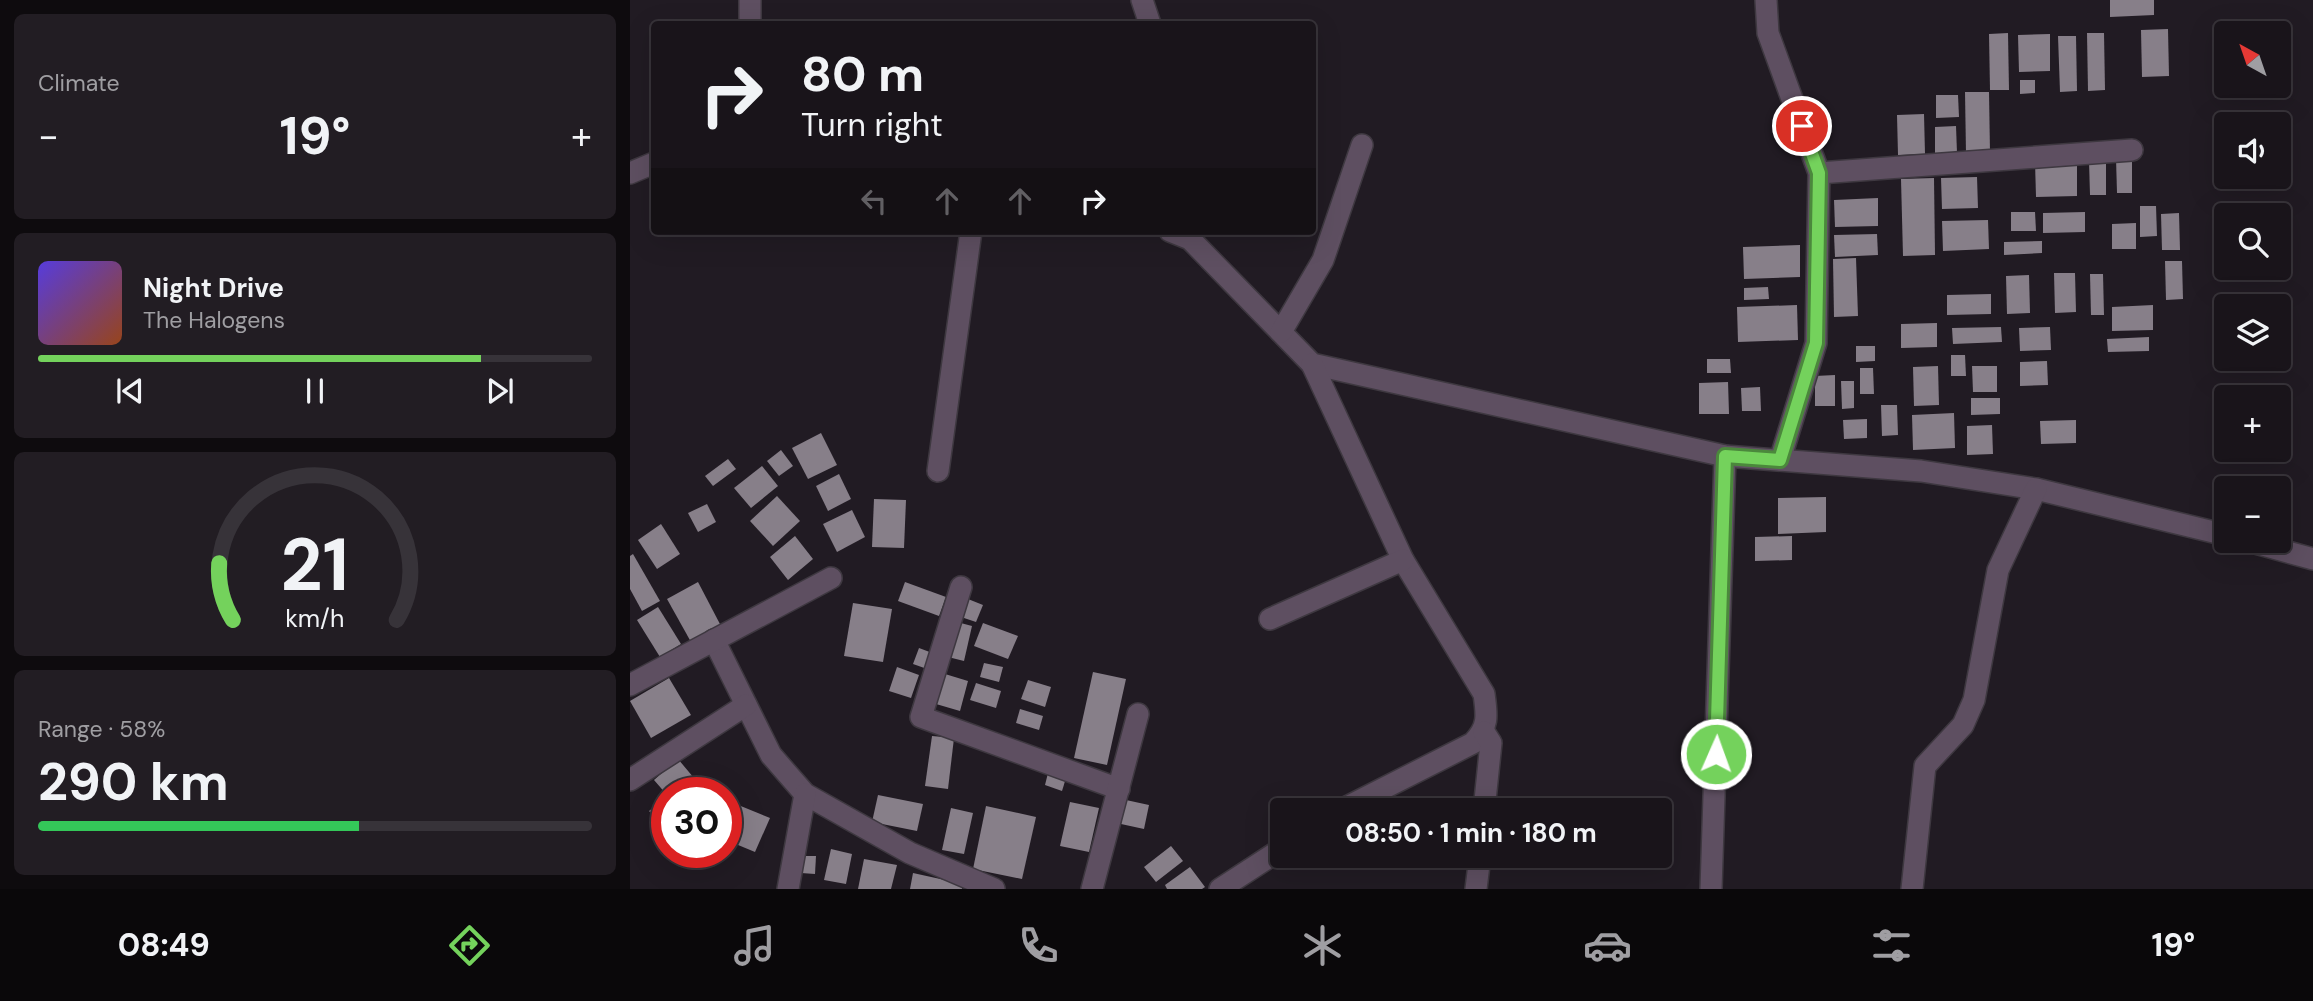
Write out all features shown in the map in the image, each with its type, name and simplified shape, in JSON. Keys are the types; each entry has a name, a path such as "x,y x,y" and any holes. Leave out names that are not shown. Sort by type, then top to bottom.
{"street":[{"path":"750,21 751,0"},
{"path":"1142,0 1149,21"},
{"path":"1766,0 1768,33 1819,173 1816,343 1780,460"},
{"path":"1281,331 1323,260 1362,145"},
{"path":"1819,173 2132,150"},
{"path":"630,173 651,164"},
{"path":"939,471 970,235"},
{"path":"1190,235 1312,364 1404,560 1484,694 1488,716 1484,732 1473,743 1365,798"},
{"path":"1312,364 1725,456 1921,471 2036,489 2214,532"},
{"path":"1711,889 1725,456"},
{"path":"1912,889 1925,766 1964,725 1974,700 1998,570 2036,489"},
{"path":"2291,553 2313,559"},
{"path":"1270,619 1404,560"},
{"path":"630,685 831,578"},
{"path":"961,587 921,717 1119,789"},
{"path":"714,640 771,755 805,794 910,853 994,889"},
{"path":"630,779 746,705"},
{"path":"1092,889 1139,714"},
{"path":"1484,732 1491,743 1485,798"},
{"path":"789,889 805,794"},
{"path":"1220,889 1270,856"},
{"path":"1476,889 1479,868"}],"building":[{"path":"2110,0 2154,0 2154,15 2110,17"},
{"path":"2168,29 2169,76 2142,77 2141,30"},
{"path":"2008,33 2009,90 1990,90 1989,34"},
{"path":"2087,33 2104,33 2105,90 2088,91"},
{"path":"2050,34 2050,71 2019,72 2018,35"},
{"path":"2058,36 2076,36 2077,91 2060,92"},
{"path":"2020,80 2035,80 2035,93 2020,94"},
{"path":"1965,92 1989,92 1990,153 1966,154"},
{"path":"1936,95 1958,95 1959,117 1936,118"},
{"path":"1924,114 1925,154 1898,155 1897,115"},
{"path":"1956,126 1957,153 1935,154 1935,127"},
{"path":"2132,157 2132,193 2117,193 2116,158"},
{"path":"2106,160 2106,195 2090,195 2089,161"},
{"path":"2077,161 2077,196 2036,197 2035,162"},
{"path":"1977,177 1978,208 1942,209 1941,178"},
{"path":"1934,178 1935,255 1903,256 1901,179"},
{"path":"1878,198 1878,226 1835,227 1834,200"},
{"path":"2140,206 2156,206 2157,236 2140,237"},
{"path":"2011,212 2035,212 2036,231 2011,231"},
{"path":"2085,212 2085,232 2043,233 2043,213"},
{"path":"2179,213 2180,250 2162,250 2161,214"},
{"path":"1988,220 1989,249 1943,251 1942,221"},
{"path":"2136,223 2136,249 2112,249 2112,224"},
{"path":"1877,234 1878,255 1835,257 1834,235"},
{"path":"2042,241 2042,253 2004,255 2004,242"},
{"path":"1800,245 1800,277 1744,279 1743,247"},
{"path":"1856,258 1858,316 1834,317 1833,259"},
{"path":"2165,261 2182,261 2183,299 2166,300"},
{"path":"2054,273 2075,273 2076,312 2055,313"},
{"path":"2090,274 2103,274 2104,315 2091,315"},
{"path":"2029,275 2030,313 2007,314 2006,276"},
{"path":"1768,287 1769,299 1744,300 1744,288"},
{"path":"1991,294 1991,314 1947,315 1947,295"},
{"path":"1797,305 1798,340 1738,342 1737,307"},
{"path":"2153,305 2153,330 2112,331 2112,307"},
{"path":"1937,323 1937,347 1901,348 1901,324"},
{"path":"2001,327 2002,342 1953,344 1952,328"},
{"path":"2050,327 2051,350 2020,351 2019,328"},
{"path":"2149,337 2149,351 2108,352 2107,339"},
{"path":"1856,346 1875,346 1875,361 1856,362"},
{"path":"1951,355 1965,355 1966,376 1951,376"},
{"path":"1707,359 1730,359 1731,373 1707,373"},
{"path":"2047,361 2048,385 2020,386 2020,362"},
{"path":"1938,366 1939,405 1914,406 1913,367"},
{"path":"1972,366 1997,366 1997,392 1973,392"},
{"path":"1860,368 1873,368 1874,394 1860,394"},
{"path":"1835,375 1835,406 1815,406 1815,376"},
{"path":"1841,381 1854,381 1854,408 1842,409"},
{"path":"1728,382 1729,414 1699,414 1699,383"},
{"path":"1760,387 1761,411 1742,411 1741,388"},
{"path":"1971,398 2000,398 2000,414 1971,415"},
{"path":"1881,405 1897,405 1898,435 1882,436"},
{"path":"1954,413 1955,448 1913,450 1912,415"},
{"path":"1867,419 1867,438 1844,439 1843,420"},
{"path":"2076,420 2076,443 2041,444 2040,421"},
{"path":"1992,425 1993,454 1967,455 1967,426"},
{"path":"821,433 837,465 808,479 792,448"},
{"path":"781,450 793,466 779,476 767,461"},
{"path":"728,459 736,469 713,486 705,476"},
{"path":"762,466 778,486 751,508 734,488"},
{"path":"839,474 851,499 828,511 816,486"},
{"path":"777,496 800,521 773,546 750,521"},
{"path":"1826,497 1826,532 1778,534 1778,498"},
{"path":"874,499 906,500 904,548 872,547"},
{"path":"707,504 716,522 698,532 688,513"},
{"path":"852,510 865,537 837,552 823,524"},
{"path":"661,524 680,554 657,569 638,540"},
{"path":"795,536 813,559 788,580 770,557"},
{"path":"1792,536 1792,560 1755,561 1755,537"},
{"path":"633,554 660,601 642,611 630,589 630,556"},
{"path":"698,582 721,626 691,642 667,599"},
{"path":"905,582 946,597 939,616 898,601"},
{"path":"968,599 983,605 976,622 961,617"},
{"path":"853,603 892,609 883,662 844,656"},
{"path":"658,607 681,644 660,657 637,620"},
{"path":"957,622 972,626 964,661 948,657"},
{"path":"983,623 1018,636 1008,659 974,646"},
{"path":"919,648 935,654 930,670 913,664"},
{"path":"984,663 1003,667 999,682 980,677"},
{"path":"897,667 919,675 911,698 889,691"},
{"path":"1093,672 1126,679 1107,765 1074,758"},
{"path":"945,674 968,681 960,711 936,704"},
{"path":"669,678 691,715 651,738 630,701"},
{"path":"1028,680 1051,687 1045,707 1021,699"},
{"path":"976,683 1001,691 996,708 970,700"},
{"path":"1020,709 1043,716 1039,730 1016,723"},
{"path":"932,736 954,738 948,789 925,786"},
{"path":"678,759 693,777 657,777"},
{"path":"1048,773 1066,778 1062,791 1045,785"},
{"path":"878,795 923,804 917,831 872,822"},
{"path":"1126,800 1149,805 1144,829 1121,824"},
{"path":"1070,802 1099,808 1089,852 1060,846"},
{"path":"986,806 1036,817 1022,879 973,869"},
{"path":"742,807 770,818 755,852 742,847"},
{"path":"951,808 973,813 964,854 942,850"},
{"path":"1171,846 1183,861 1156,882 1144,867"},
{"path":"831,849 852,854 846,884 824,880"},
{"path":"802,856 816,856 815,874 801,873"},
{"path":"864,859 897,865 891,889 858,889"},
{"path":"1190,867 1205,887 1167,889 1165,885"},
{"path":"913,873 963,884 962,889 910,889"}],"route":[{"path":"1716,754 1725,456 1780,460 1816,343 1819,173 1802,126"}]}
